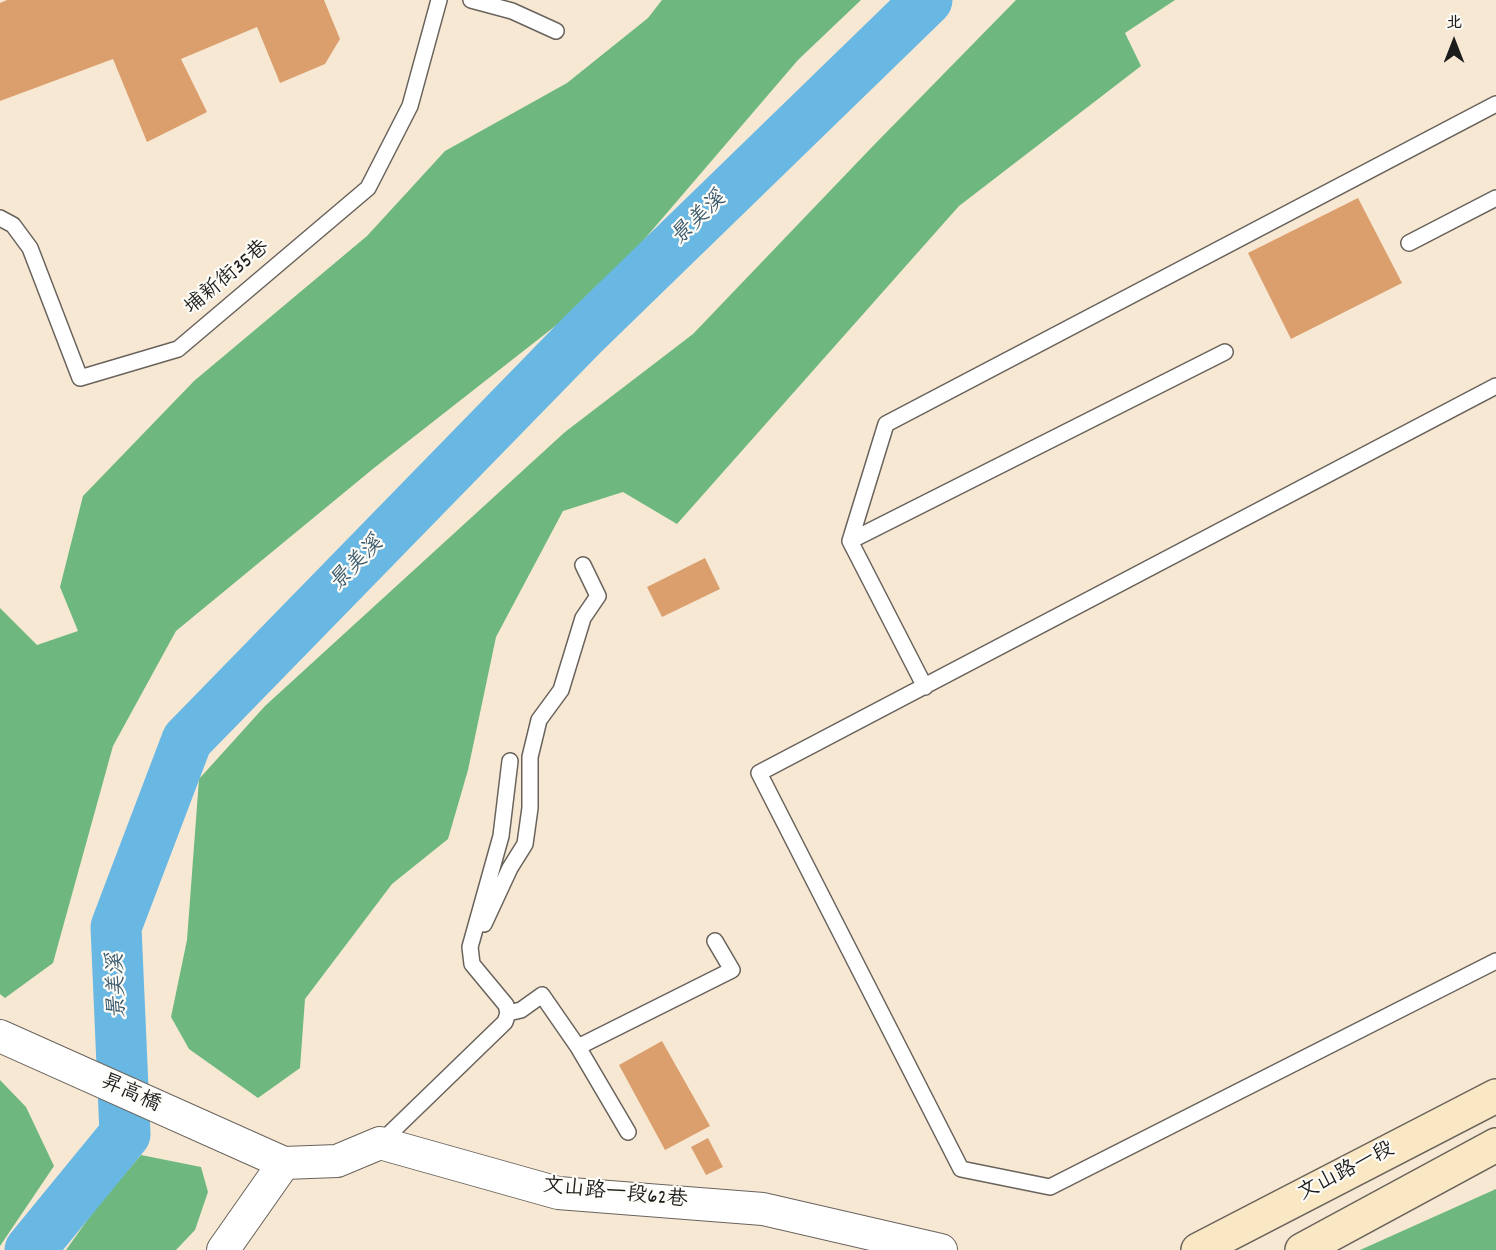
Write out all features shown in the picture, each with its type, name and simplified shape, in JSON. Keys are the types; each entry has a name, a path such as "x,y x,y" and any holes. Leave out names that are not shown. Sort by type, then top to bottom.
{"main road":[{"name":"文山路一段","path":"1198,1250 1496,1095"},
{"path":"1302,1250 1496,1145"}],"street":[{"name":"昇高橋","path":"0,1036 272,1158"},
{"path":"223,1250 272,1158 337,1161 380,1143"},
{"name":"文山路一段62巷","path":"380,1143 558,1193 763,1209 941,1250"}],"lane":[{"name":"埔新街35巷","path":"0,218 13,225 30,248 80,378 178,349 368,188 410,105 439,0"},
{"path":"471,0 512,11 556,31"},
{"path":"925,687 850,541 886,424 1496,104"},
{"path":"1409,243 1496,198"},
{"path":"850,541 1225,352"},
{"path":"1496,386 759,772 961,1169 1050,1187 1496,960"},
{"path":"470,947 525,844 531,808 530,757 539,720 561,690 583,618 598,596 583,565"},
{"path":"380,1143 505,1022 508,1013 506,1005 472,964 470,947 501,836 510,761"},
{"path":"578,1047 732,970 715,940"},
{"path":"508,1013 521,1010 542,995 578,1047 628,1132"}],"green space":[{"path":"662,0 861,0 798,60 600,291 374,468 176,631 113,746 53,963 5,998 0,994 0,608 37,645 78,631 60,587 83,496 194,381 367,236 445,151 567,83 648,18"},
{"path":"1016,0 1175,0 1125,33 1141,66 959,206 677,524 623,492 563,511 496,637 468,770 448,839 392,884 305,999 300,1068 258,1098 189,1049 171,1017 187,940 199,779 265,706 565,432 693,334"},
{"path":"0,1080 26,1107 54,1166 0,1246"},
{"path":"141,1155 201,1167 208,1192 195,1230 176,1250 66,1250 98,1205"},
{"path":"1496,1189 1496,1250 1360,1250"}],"building":[{"path":"7,0 324,0 340,39 325,64 280,83 257,27 181,59 207,112 147,142 113,59 0,101 0,3"},
{"path":"1358,198 1402,283 1291,339 1248,253"},
{"path":"705,558 720,589 662,617 647,587"},
{"path":"662,1041 710,1126 665,1150 619,1065"},
{"path":"708,1138 723,1167 706,1175 691,1147"}],"waterway":[{"name":"景美溪","path":"30,1250 125,1134 116,927 187,740 583,334 927,0"}]}
